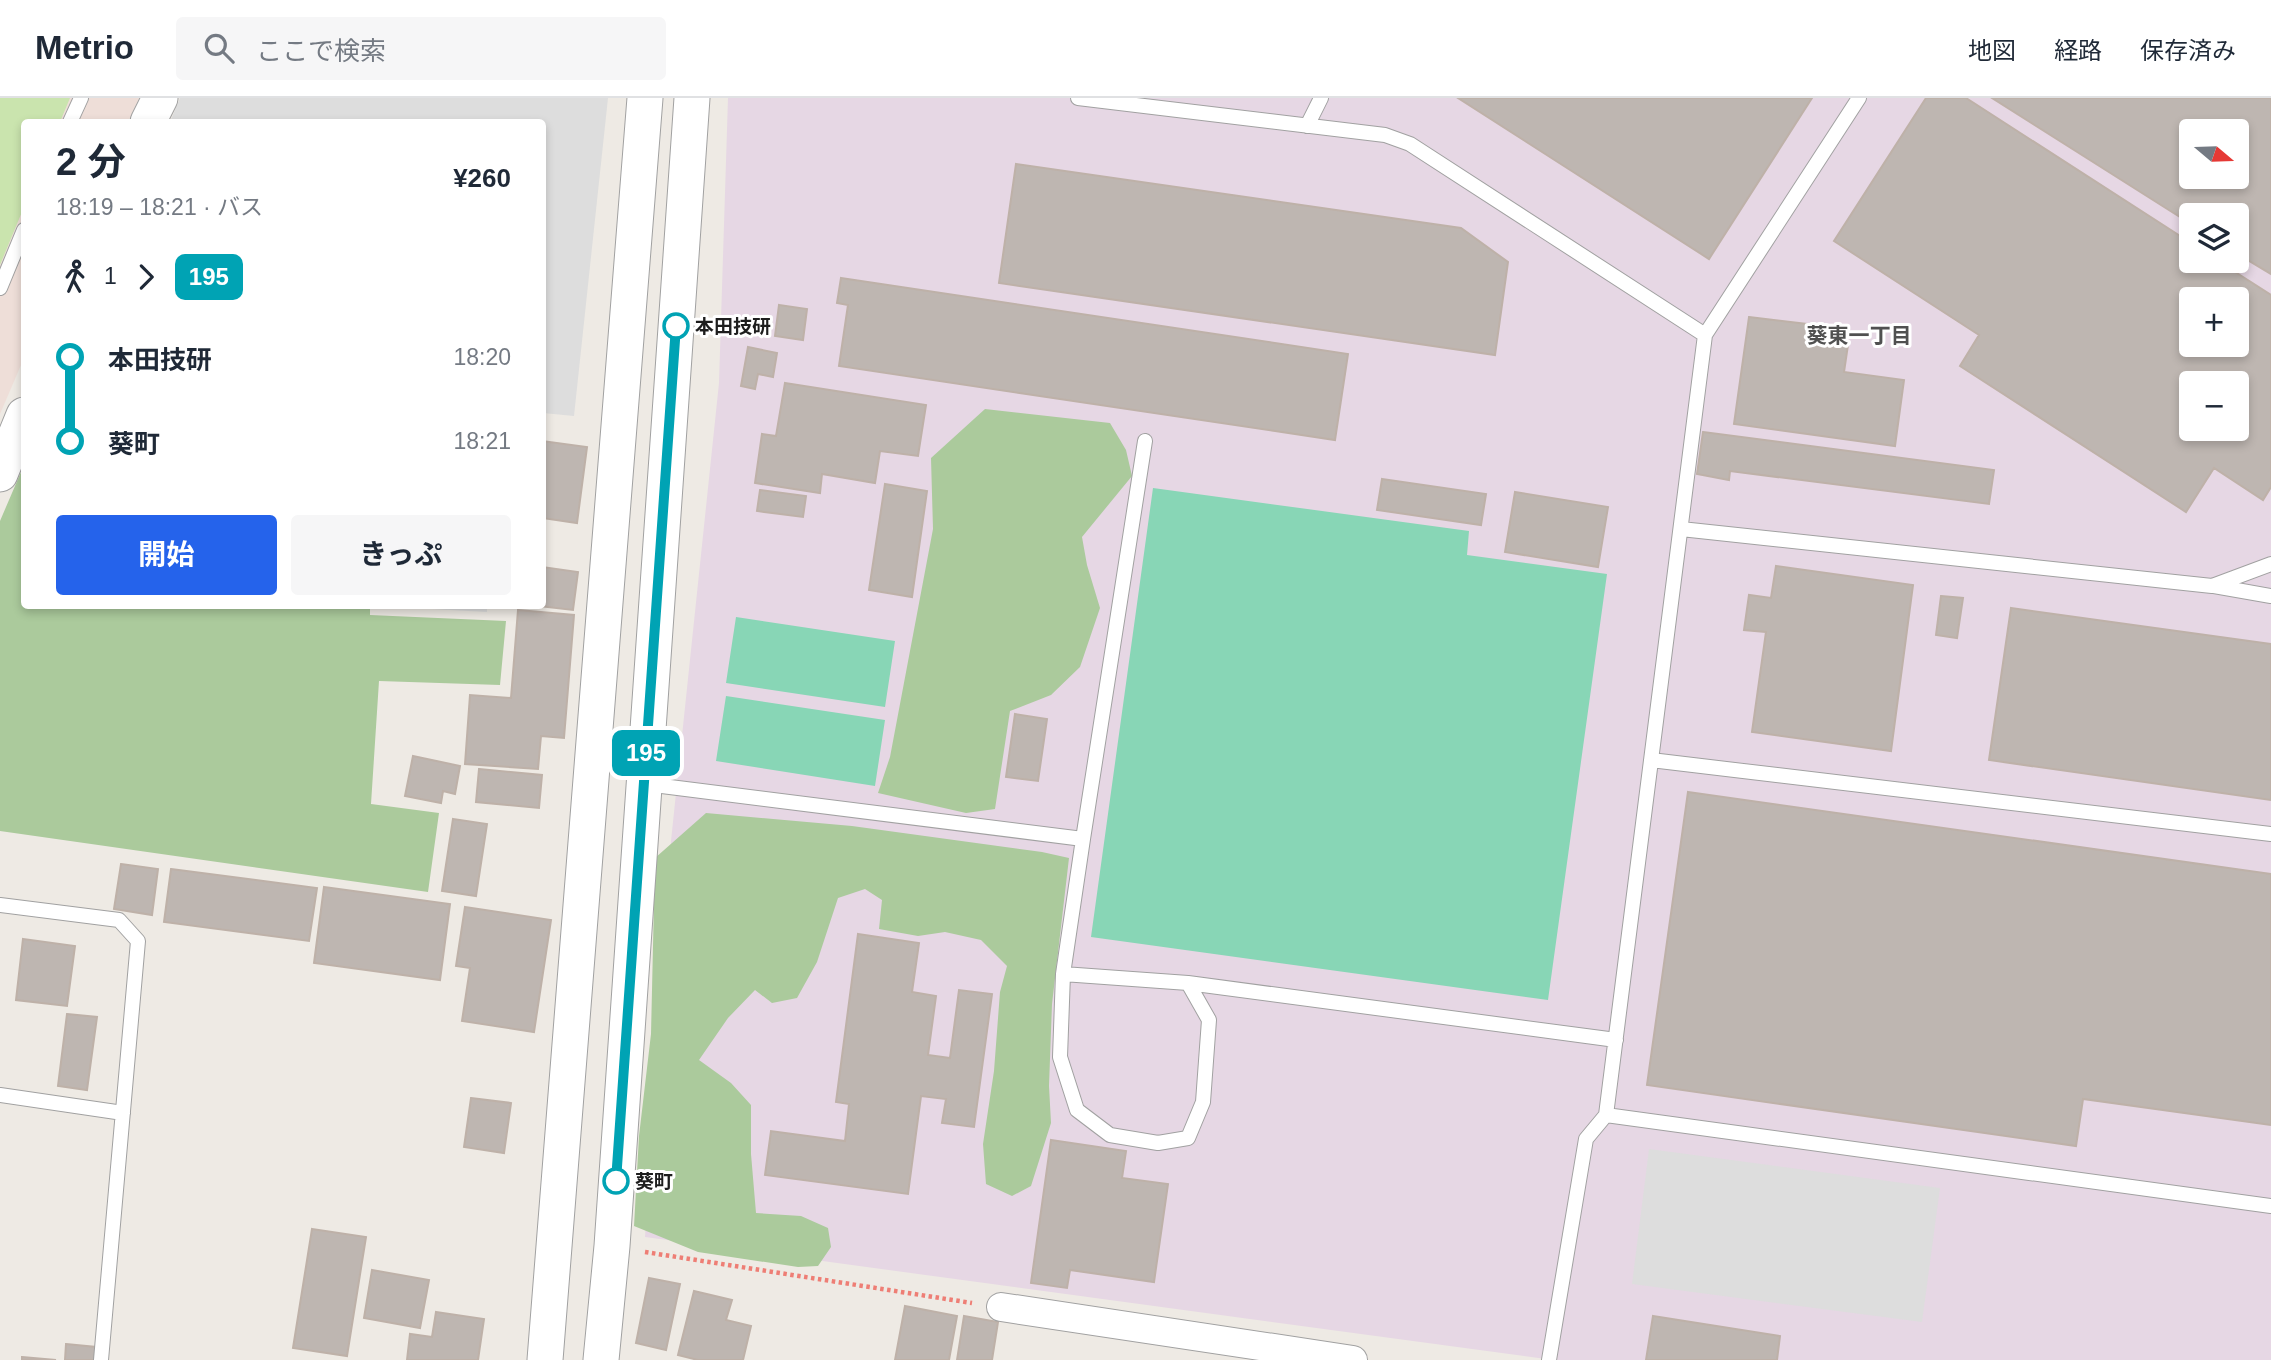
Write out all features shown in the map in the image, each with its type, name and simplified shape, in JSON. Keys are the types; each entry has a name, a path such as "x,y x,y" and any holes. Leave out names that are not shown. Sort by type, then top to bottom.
{"street":[{"path":"150,119 160,98"},
{"path":"545,1360 645,98"},
{"path":"601,1360 612,1246 692,98"},
{"path":"0,474 21,422"},
{"path":"1001,1307 1353,1360"}],"lane":[{"path":"71,119 80,98"},
{"path":"1079,98 1385,135 1409,144 1705,335"},
{"path":"1307,126 1321,98"},
{"path":"1549,1360 1586,1139 1606,1115 1705,335 1859,98"},
{"path":"0,288 21,237"},
{"path":"1145,441 1063,974 1060,1057 1077,1110 1110,1135 1157,1143 1188,1138 1203,1102 1209,1020 1188,983"},
{"path":"1681,529 2212,586 2271,596"},
{"path":"2212,586 2271,564"},
{"path":"1651,760 2271,834"},
{"path":"644,784 1083,839"},
{"path":"0,905 119,920 138,941 102,1360"},
{"path":"1063,974 1188,983 1616,1040"},
{"path":"0,1095 123,1113"},
{"path":"1606,1115 2271,1206"}],"path":[{"path":"612,1246 1001,1307"}],"shaded area":[{"path":"0,98 139,98 129,119 21,119 21,365 0,414"},
{"path":"180,98 608,98 574,416 546,413 546,119 171,119"},
{"path":"728,98 2271,98 2271,1360 1553,1360 645,1237 671,841 719,383"},
{"path":"432,609 487,609 487,612"},
{"path":"1649,1149 1940,1188 1922,1322 1632,1284"}],"green space":[{"path":"0,98 70,98 61,119 21,119 21,214 0,265"},
{"path":"985,409 1110,423 1126,450 1132,476 1082,537 1100,608 1080,667 1051,695 1010,711 995,809 966,813 878,793 890,757 933,529 931,458"},
{"path":"21,472 21,609 370,609 370,615 506,621 500,685 379,681 371,804 439,813 428,892 0,831 0,521"},
{"path":"1153,488 1469,531 1467,555 1607,574 1548,1000 1091,937"},
{"path":"736,617 895,641 885,707 726,683"},
{"path":"726,696 885,720 875,786 716,761"},
{"path":"706,813 852,826 1069,858 1052,1004 1049,1086 1051,1123 1031,1186 1012,1196 986,1184 983,1144 994,1071 1000,992 1007,966 981,940 945,932 918,936 879,929 882,900 865,889 838,898 817,962 797,998 772,1003 755,990 728,1018 699,1060 731,1083 751,1105 751,1154 756,1213 801,1216 828,1228 831,1247 818,1266 798,1267 698,1252 634,1226 639,1136 651,1034 655,858"}],"building":[{"path":"1458,98 1812,98 1709,259"},
{"path":"1926,98 1966,98 2179,235 2179,273 2237,273 2271,295 2271,487 2263,500 2214,468 2186,512 1960,366 1979,335 1834,241"},
{"path":"1992,98 2271,98 2271,274 2249,261 2249,203 2179,203 2179,216"},
{"path":"1016,164 1461,228 1508,262 1495,355 999,283"},
{"path":"841,278 1348,354 1335,440 839,366 848,305 837,303"},
{"path":"779,305 807,309 803,340 775,336"},
{"path":"1749,317 1824,326 1848,345 1844,372 1904,380 1895,446 1734,424"},
{"path":"748,347 777,353 773,377 758,374 755,389 741,386"},
{"path":"785,383 926,405 918,456 880,451 875,483 822,474 820,493 755,483 762,434 776,436"},
{"path":"1703,432 1994,470 1989,504 1730,471 1729,480 1697,474"},
{"path":"546,442 587,447 577,523 546,519"},
{"path":"1382,479 1486,494 1481,525 1377,510"},
{"path":"885,484 927,491 912,597 869,590"},
{"path":"760,490 806,496 803,517 757,511"},
{"path":"1515,492 1608,507 1598,567 1505,552"},
{"path":"1776,566 1913,585 1891,751 1752,732 1766,632 1744,630 1749,595 1771,598"},
{"path":"546,568 578,572 573,610 546,607"},
{"path":"1941,596 1963,598 1957,638 1936,635"},
{"path":"2011,608 2271,644 2271,800 1989,760"},
{"path":"518,610 574,615 564,738 541,736 538,769 465,764 470,695 511,698"},
{"path":"1015,714 1047,719 1038,781 1006,777"},
{"path":"413,756 460,766 455,794 443,791 441,803 405,796"},
{"path":"479,769 542,775 539,808 476,802"},
{"path":"1688,792 2271,874 2271,1125 2083,1099 2076,1146 1647,1085"},
{"path":"453,819 487,824 476,896 442,891"},
{"path":"121,864 158,869 152,915 114,909"},
{"path":"171,869 317,888 309,941 164,922"},
{"path":"324,887 450,904 440,980 314,963"},
{"path":"465,907 551,920 534,1032 462,1021 470,968 456,966"},
{"path":"858,934 919,943 912,992 936,996 928,1055 950,1058 959,990 992,994 974,1127 942,1123 946,1099 921,1096 908,1194 765,1175 771,1131 845,1141 849,1104 836,1102"},
{"path":"23,939 75,946 67,1006 16,1000"},
{"path":"67,1014 97,1017 87,1090 58,1086"},
{"path":"471,1098 511,1103 504,1153 464,1147"},
{"path":"1051,1140 1126,1151 1122,1178 1168,1184 1154,1282 1070,1270 1067,1288 1031,1283"},
{"path":"312,1229 366,1237 347,1356 293,1348"},
{"path":"372,1270 429,1280 420,1328 364,1318"},
{"path":"649,1278 680,1284 666,1350 636,1343"},
{"path":"694,1291 732,1300 726,1320 751,1326 743,1360 698,1360 678,1355"},
{"path":"905,1306 957,1316 949,1360 895,1360"},
{"path":"436,1312 484,1319 478,1360 407,1360 410,1334 432,1337"},
{"path":"964,1316 998,1322 992,1360 957,1360"},
{"path":"1653,1316 1780,1336 1777,1360 1646,1360"},
{"path":"66,1344 96,1347 95,1360 65,1360"},
{"path":"22,1357 56,1360 22,1360"}],"bus line":[{"name":"195","path":"616,1181 676,326"}],"place":[{"name":"本田技研","path":"676,326"},
{"name":"葵町","path":"616,1181"}],"district":[{"name":"葵東一丁目","path":"1859,336"}]}
